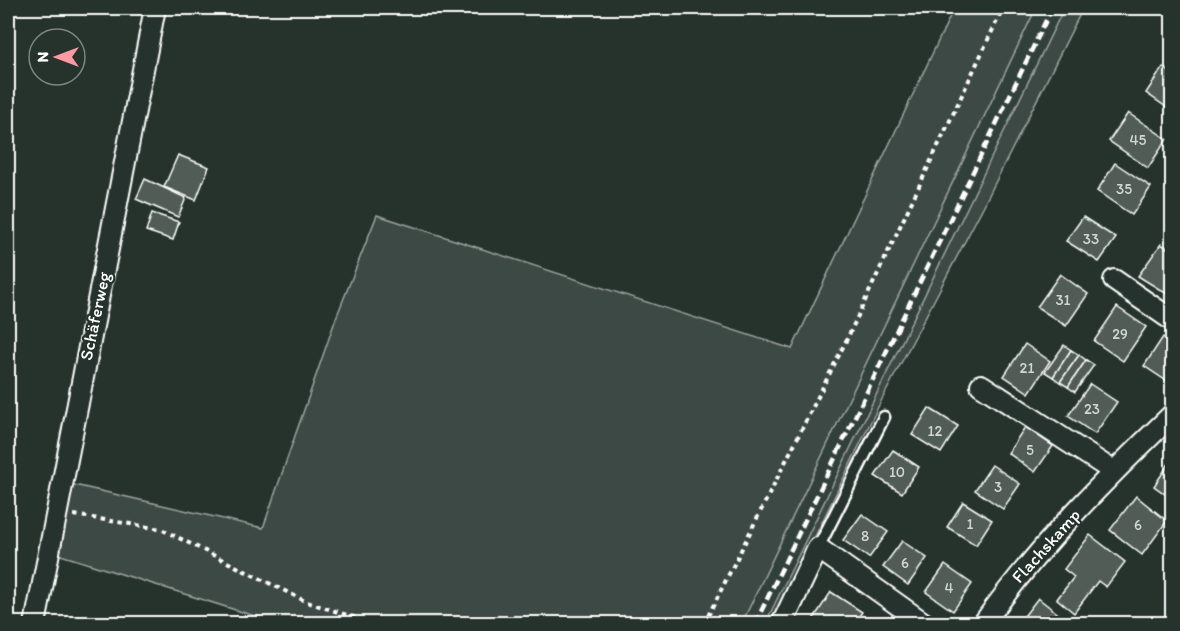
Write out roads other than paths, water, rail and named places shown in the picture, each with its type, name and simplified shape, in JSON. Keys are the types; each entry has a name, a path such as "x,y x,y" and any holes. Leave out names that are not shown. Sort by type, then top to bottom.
{"street":[{"name":"Schäferweg","path":"34,624 156,8"},
{"path":"1114,280 1173,320"},
{"path":"981,385 1113,471"},
{"name":"Flachskamp","path":"983,624 1013,582 1113,471 1173,415"},
{"path":"782,624 818,548 925,624"}],"lane":[{"path":"818,548 884,417"}],"railway":[{"path":"755,624 1052,8"}]}
